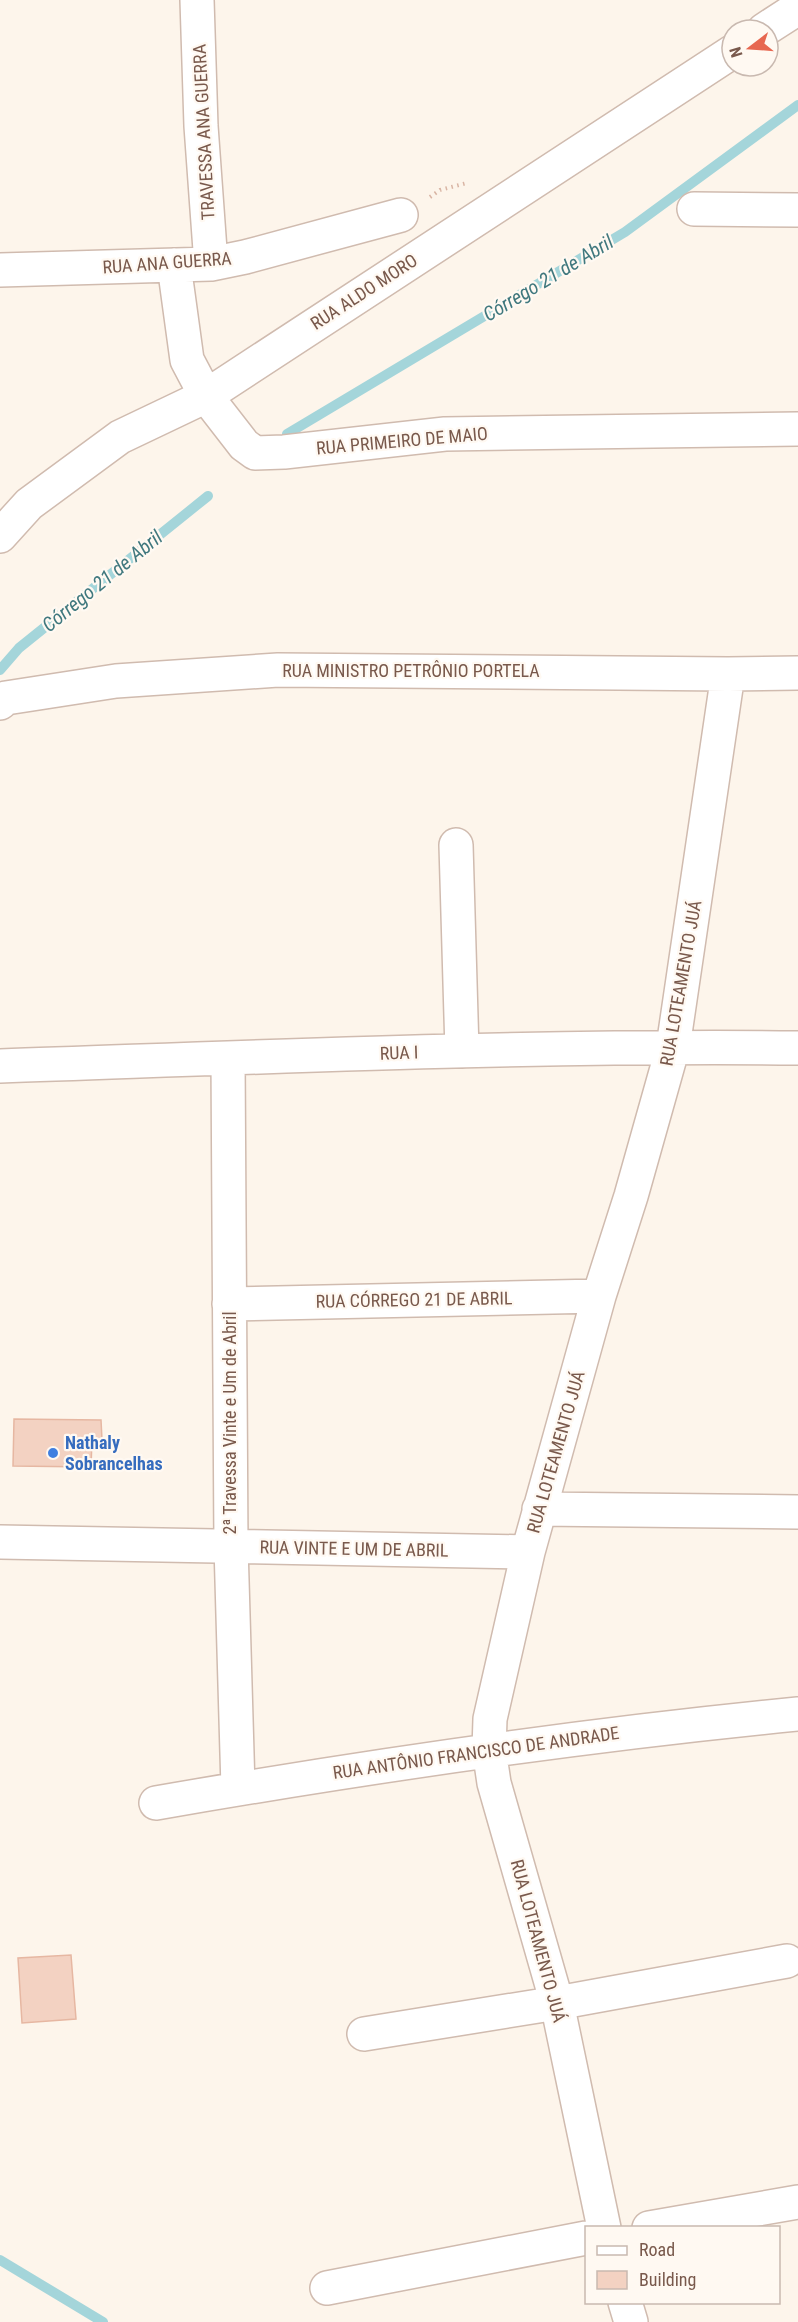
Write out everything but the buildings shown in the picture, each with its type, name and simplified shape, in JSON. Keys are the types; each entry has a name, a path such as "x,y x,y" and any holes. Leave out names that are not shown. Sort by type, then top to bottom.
{"street":[{"name":"TRAVESSA ANA GUERRA","path":"197,0 201,126 211,264"},
{"path":"780,20 798,8"},
{"name":"RUA ALDO MORO","path":"0,536 29,504 120,437 206,396 720,60"},
{"path":"694,209 798,210"},
{"name":"RUA ANA GUERRA","path":"0,270 211,264 401,215"},
{"name":"RUA PRIMEIRO DE MAIO","path":"174,265 188,360 206,396 244,445 255,453 284,452 445,434 798,429"},
{"name":"RUA MINISTRO PETRÔNIO PORTELA","path":"13,699 116,681 161,676 278,670 798,673"},
{"name":"RUA LOTEAMENTO JUÁ","path":"604,2226 557,2003 494,1783 489,1749 490,1719 539,1509 673,1047 728,674"},
{"path":"456,844 462,1051"},
{"name":"RUA I","path":"0,1066 462,1051 673,1047 798,1048"},
{"name":"2ª Travessa Vinte e Um de Abril","path":"228,1058 231,1546 238,1788"},
{"name":"RUA CÓRREGO 21 DE ABRIL","path":"229,1304 599,1296"},
{"path":"539,1509 798,1512"},
{"name":"RUA VINTE E UM DE ABRIL","path":"0,1542 528,1552"},
{"name":"RUA ANTÔNIO FRANCISCO DE ANDRADE","path":"156,1803 489,1749 688,1724 798,1713"},
{"path":"364,2034 557,2003 787,1961"},
{"path":"660,2226 798,2202"},
{"path":"327,2288 585,2238"},
{"path":"626,2304 631,2322"}],"waterway":[{"name":"Córrego 21 de Abril","path":"287,434 625,232 798,105"},
{"name":"Córrego 21 de Abril","path":"0,670 19,648 208,496"},
{"name":"Córrego 21 de Abril","path":"0,2260 103,2322"}],"place":[{"name":"Nathaly Sobrancelhas","path":"53,1453"}]}
